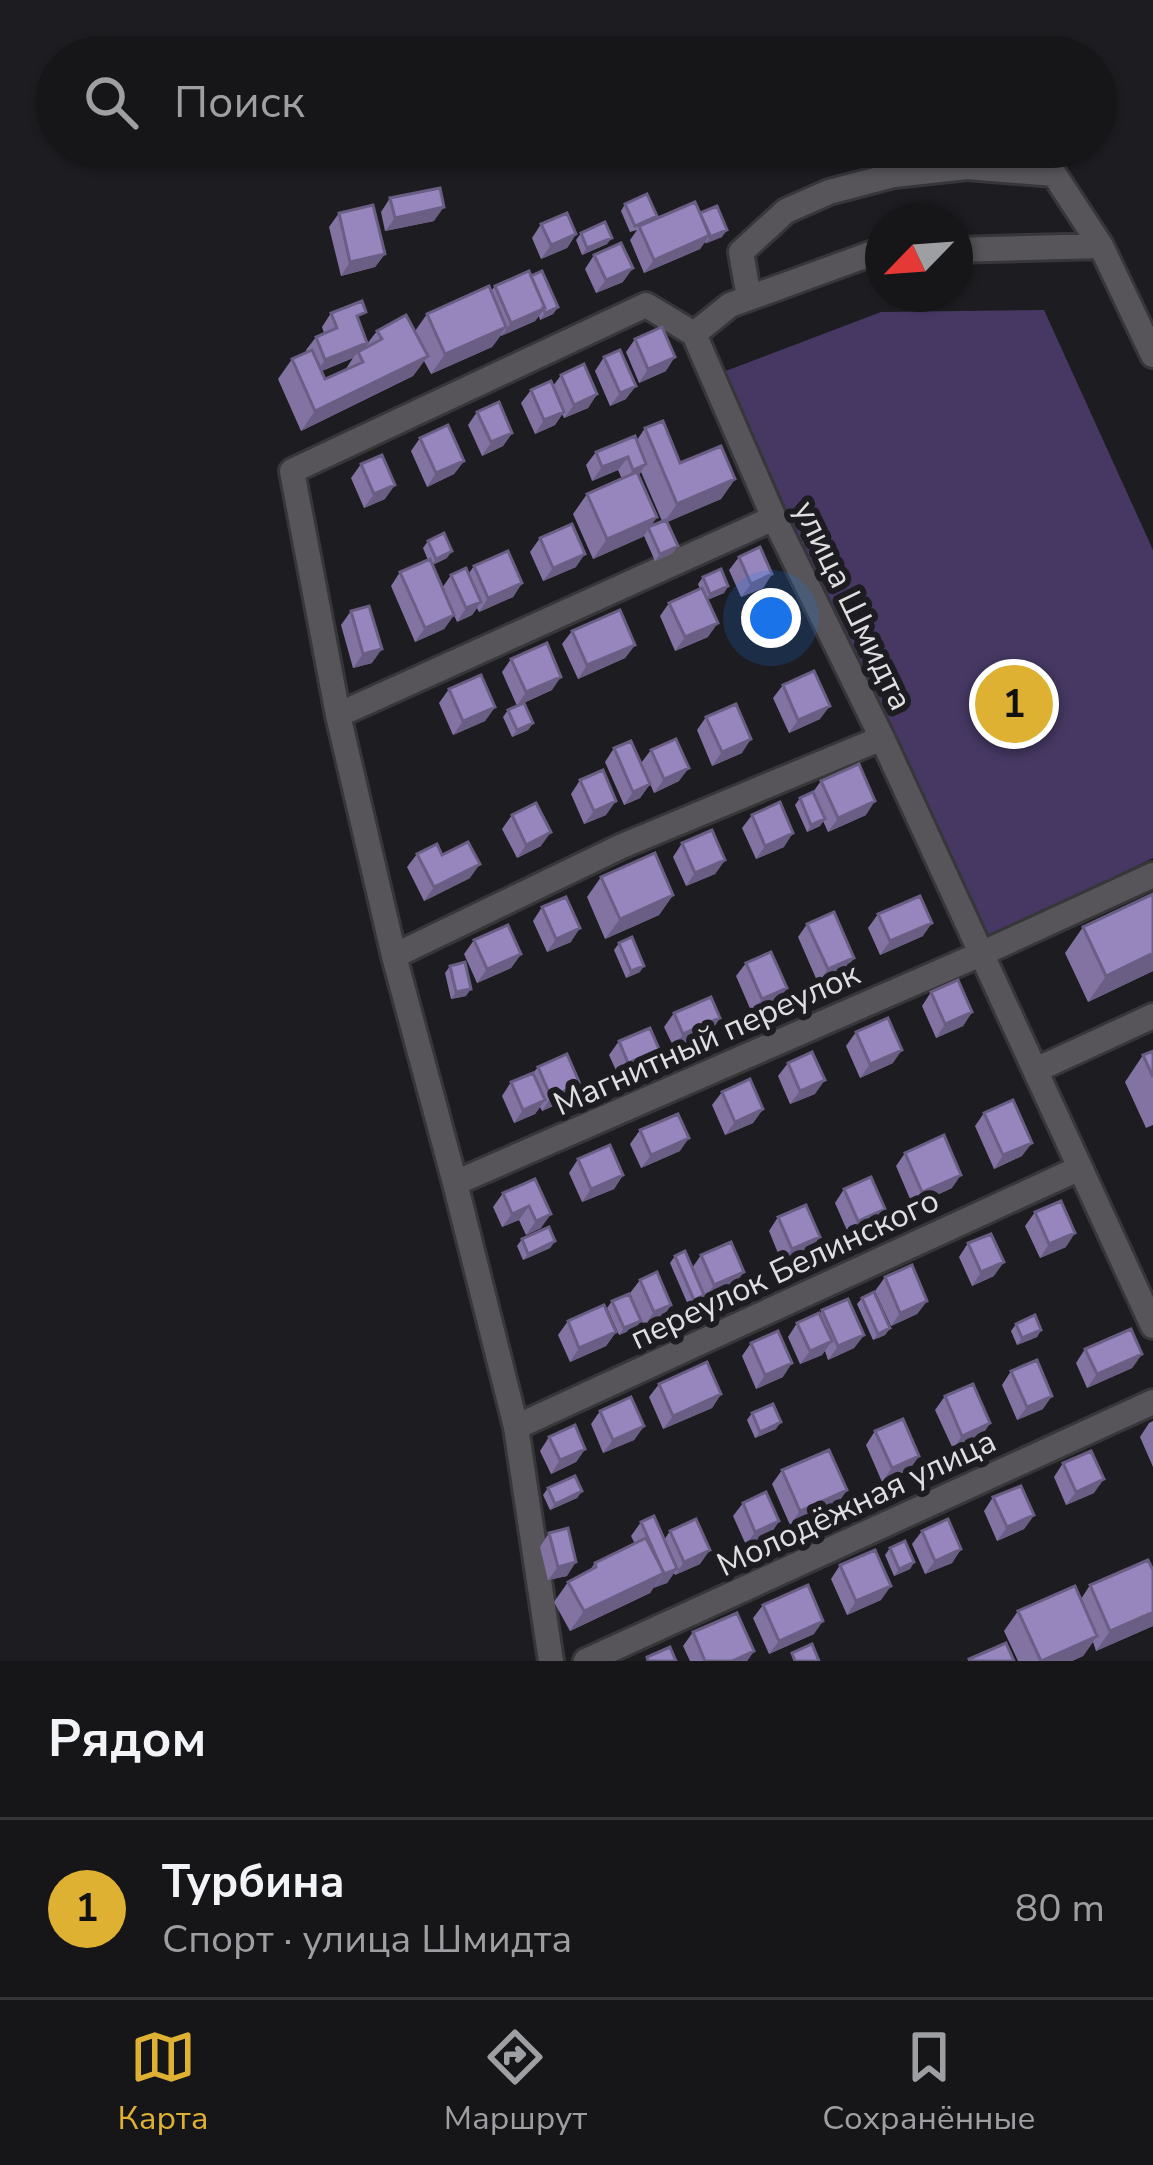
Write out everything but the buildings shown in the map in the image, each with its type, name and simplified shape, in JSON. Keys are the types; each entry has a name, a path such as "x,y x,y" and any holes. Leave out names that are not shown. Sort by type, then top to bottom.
{"street":[{"path":"748,298 741,252 786,211 829,192 894,176 959,168"},
{"path":"979,168 1054,174 1101,246 1153,355"},
{"path":"973,250 1101,246"},
{"path":"551,1661 516,1426 394,956 338,716 292,471 646,305 694,334 730,305 865,256"},
{"name":"улица Шмидта","path":"694,334 774,518 983,953 1153,1326"},
{"path":"338,716 774,518"},
{"path":"394,956 622,846 882,738"},
{"path":"983,953 1153,875"},
{"name":"Магнитный переулок","path":"455,1183 983,953"},
{"path":"1036,1070 1153,1016"},
{"name":"переулок Белинского","path":"516,1426 1080,1168"},
{"name":"Молодёжная улица","path":"586,1661 1153,1402"}],"shaded area":[{"path":"1044,310 1153,550 1153,858 983,940 723,372 881,312"}],"place":[{"name":"Турбина","path":"1014,704"}]}
